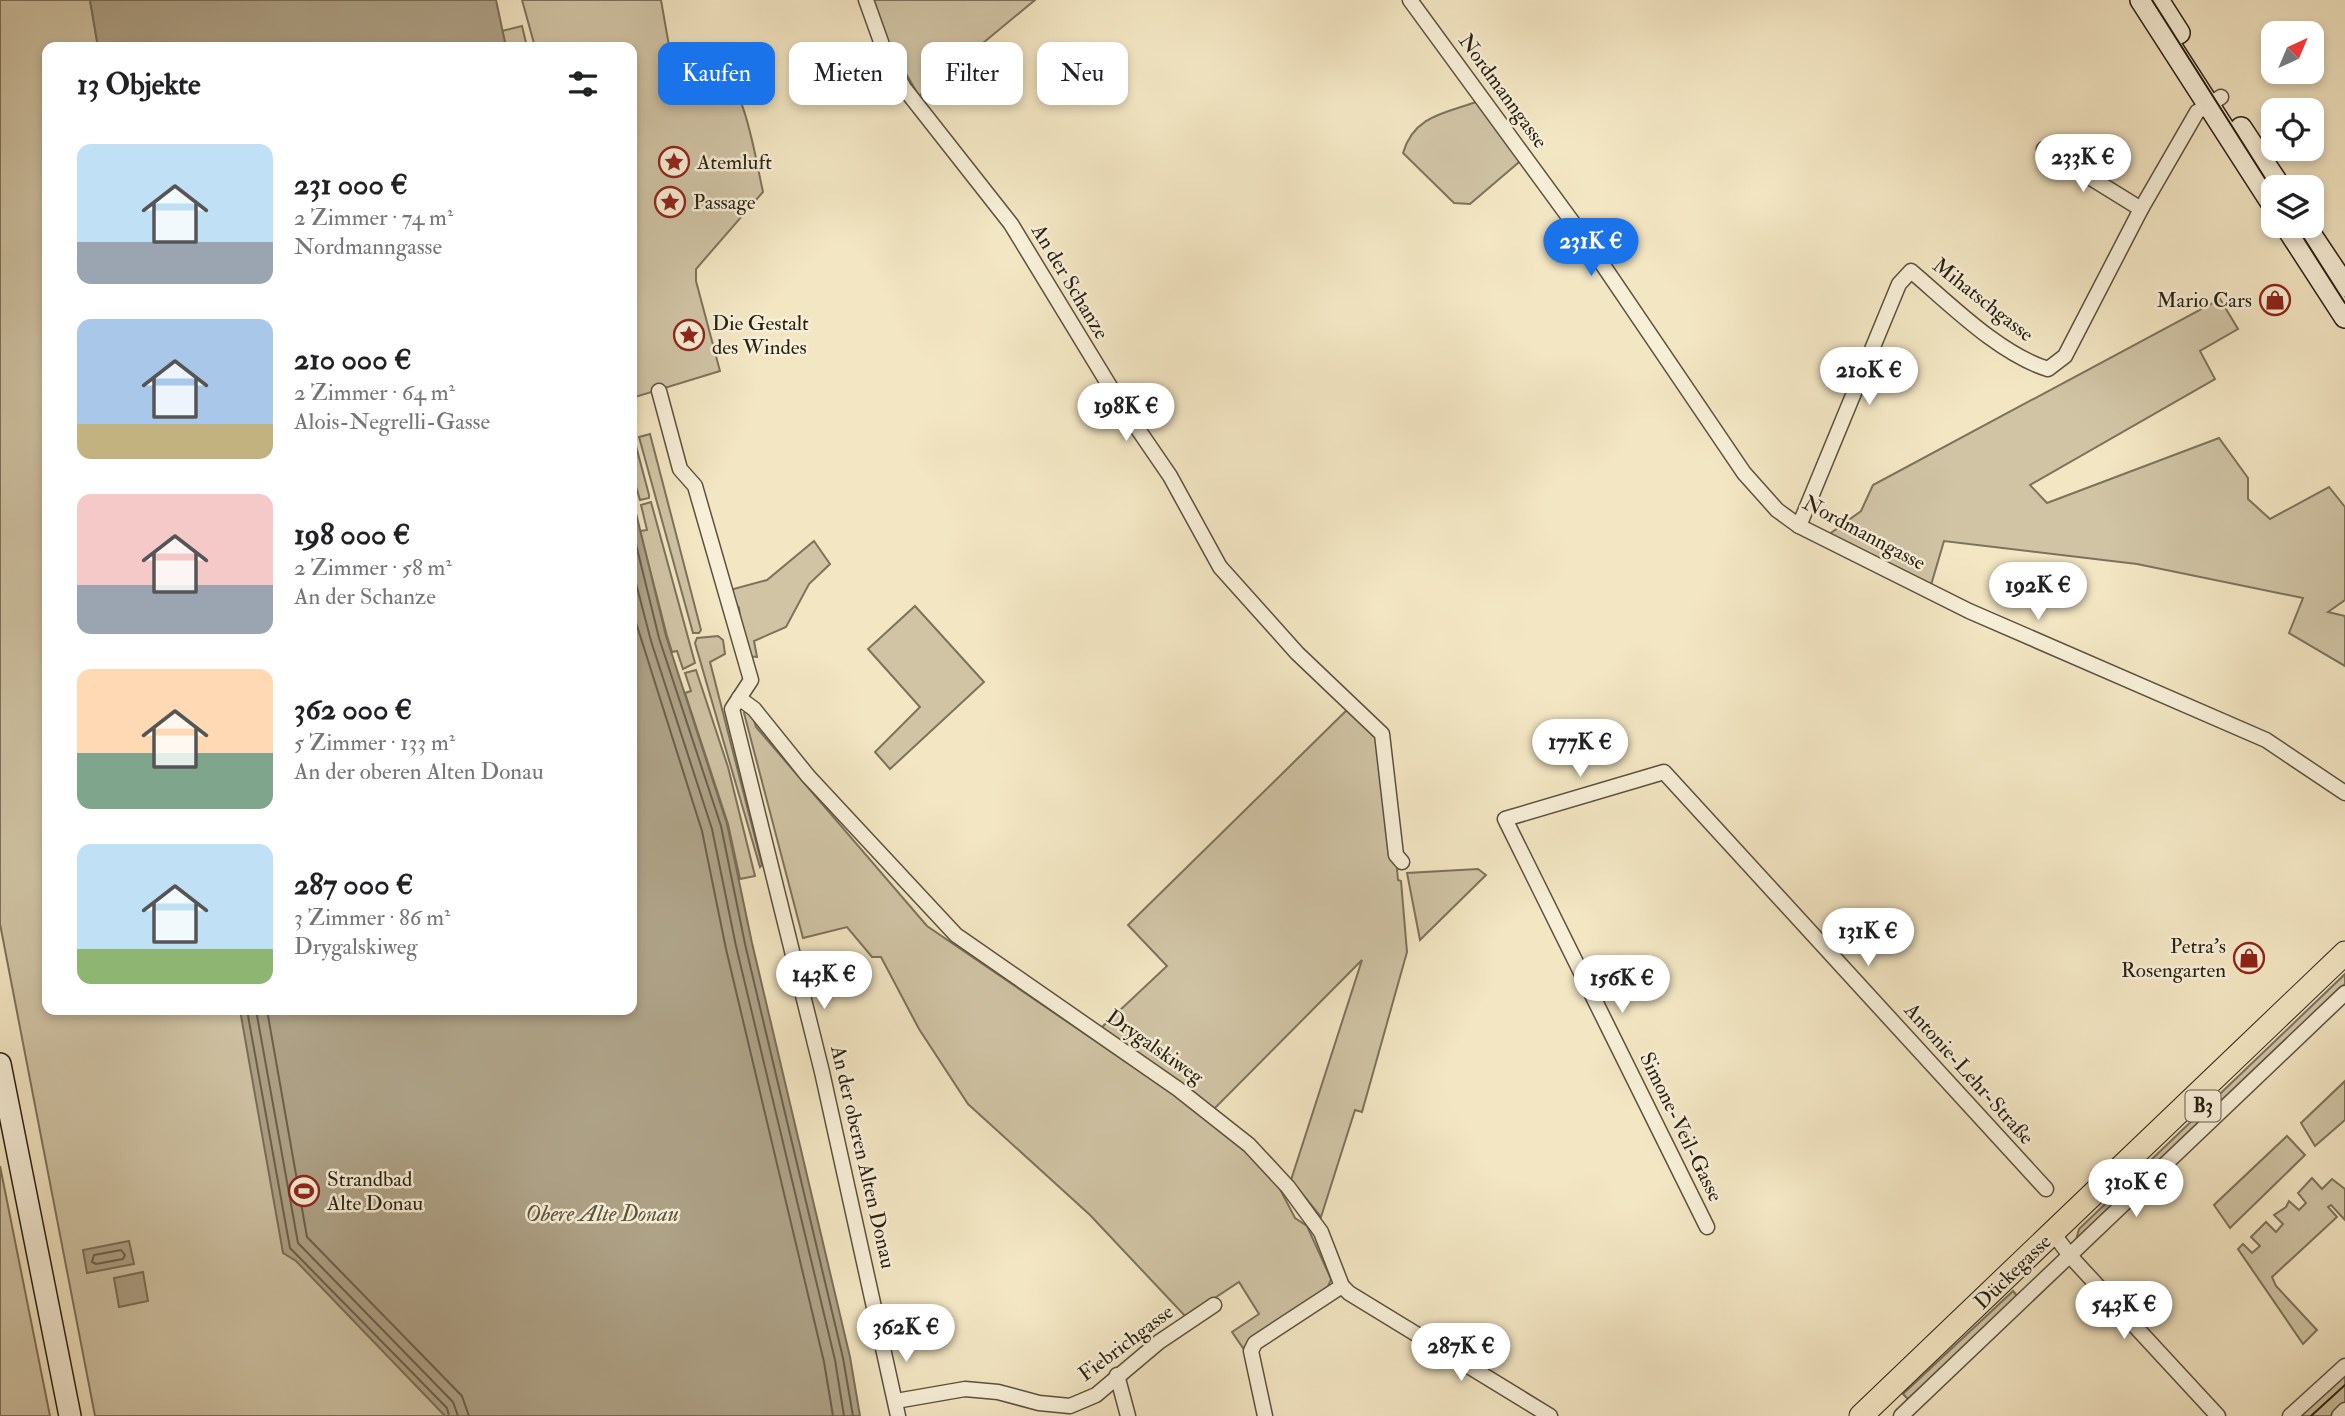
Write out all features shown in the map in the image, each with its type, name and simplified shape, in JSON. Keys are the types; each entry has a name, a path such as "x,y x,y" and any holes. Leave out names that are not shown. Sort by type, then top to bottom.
{"main road":[{"path":"2141,0 2271,175"},
{"path":"2158,0 2261,183"},
{"path":"2294,238 2345,317"},
{"path":"2313,238 2345,286"},
{"name":"Dückegasse","path":"2061,1244 2345,953"},
{"name":"Dückegasse","path":"1861,1416 1887,1411 2345,970"},
{"path":"0,1064 70,1416"}],"street":[{"name":"An der Schanze","path":"866,0 885,53 904,88 1011,224 1113,393 1170,476 1220,567 1297,653 1382,734 1396,855 1402,862"},
{"name":"Nordmanngasse","path":"1410,0 1597,256 1744,473 1777,510 1799,526 1969,611 2266,740 2345,793"},
{"path":"2044,149 2141,209 2197,112 2215,100"},
{"name":"Mihatschgasse","path":"1799,526 1899,284 1911,271 1969,321 2033,365 2048,369 2065,356 2141,209"},
{"name":"An der oberen Alten Donau","path":"659,391 680,469 695,486 751,680 732,709 822,1072 897,1408"},
{"name":"Drygalskiweg","path":"738,698 754,709 808,776 956,935 1186,1095 1249,1145 1288,1187 1321,1232 1342,1286"},
{"name":"Antonie-Lehr-Straße","path":"1505,819 1664,772 2046,1189"},
{"name":"Simone-Veil-Gasse","path":"1505,819 1707,1227"},
{"name":"Dückegasse","path":"2061,1244 2345,993"},
{"path":"2061,1244 2218,1416"},
{"path":"1265,1416 1251,1351 1255,1343 1342,1286 1390,1320 1550,1416"},
{"name":"Fiebrichgasse","path":"897,1408 965,1389 998,1392 1039,1403 1070,1406 1096,1395 1117,1375 1214,1305"},
{"path":"2290,1416 2345,1366"},
{"path":"1117,1375 1128,1416"},
{"path":"2339,1416 2345,1410"}],"shaded area":[{"name":"Strandbad Alte Donau","path":"0,0 90,0 97,42 42,42 42,1015 518,1015 602,1416 95,1416 0,924"},
{"path":"522,0 661,0 668,42 658,42 658,105 742,105 751,134 763,192 696,269 696,281 720,371 637,396 637,42 534,42"},
{"path":"872,0 1035,0 984,42 921,42 919,96 907,75 907,42 888,42 878,25"},
{"path":"522,26 526,42 505,42 502,31"},
{"path":"1479,101 1525,157 1470,204 1454,203 1403,153 1408,140 1423,123"},
{"path":"2220,299 2238,329 2200,351 2215,379 2030,485 2047,503 2219,438 2248,478 2248,499 2270,519 2329,487 2345,507 2345,600 2328,612 2345,616 2345,666 2289,633 2303,598 2137,564 1944,541 1931,585 1828,535 1861,511 1873,485"},
{"path":"650,434 701,630 699,633 693,633 639,437"},
{"path":"637,450 649,495 649,498 640,500 637,490"},
{"path":"651,502 695,663 683,669 677,651 672,652 667,636 640,531 647,530 641,505"},
{"path":"814,541 830,564 809,584 786,627 754,641 757,657 745,656 739,608 726,591 767,580"},
{"path":"915,606 984,682 890,769 875,752 920,707 868,649"},
{"path":"718,636 723,640 725,654 710,662 762,865 760,867 695,643 697,638"},
{"path":"696,670 728,767 755,876 740,879 728,824 685,693 691,691 685,673"},
{"path":"1352,705 1382,734 1402,862 1397,869 1398,880 1401,881 1407,952 1362,1112 1355,1110 1321,1217 1291,1180 1362,960 1213,1110 1101,1028 1167,966 1128,925"},
{"path":"747,711 753,716 756,727 927,926 1176,1096 1255,1159 1280,1189 1295,1218 1307,1226 1331,1279 1327,1289 1243,1348 1232,1332 1259,1314 1239,1282 1186,1317 1090,1215 968,1104 919,1029 881,957 872,957 847,927 803,938 744,713"},
{"path":"1478,869 1486,875 1420,940 1407,873"},
{"path":"2345,974 2345,984 2076,1240 2079,1229"},
{"path":"2345,1081 2345,1120 2315,1146 2301,1123"},
{"path":"2287,1136 2305,1155 2230,1228 2214,1205"},
{"path":"0,1166 50,1416 0,1416"},
{"path":"2312,1178 2322,1189 2332,1179 2345,1189 2345,1220 2331,1205 2328,1207 2337,1217 2272,1277 2276,1286 2317,1330 2303,1344 2238,1249 2243,1244 2252,1253 2260,1246 2251,1237 2266,1222 2276,1232 2283,1224 2274,1215 2286,1207 2289,1201 2299,1210 2306,1203 2298,1193"},
{"path":"2013,1291 2018,1297 1910,1401 1903,1394"},
{"path":"2345,1374 2345,1403 2332,1416 2299,1416"}],"water":[{"path":"90,0 496,0 505,42 97,42"},
{"name":"Obere Alte Donau","path":"637,517 666,636 727,824 752,943 850,1357 860,1416 445,1416 296,1261 283,1253 241,1015 637,1015"},
{"path":"129,1241 134,1264 87,1273 83,1250"},
{"path":"143,1272 148,1301 119,1307 114,1278"}],"tram line":[{"path":"2152,0 2263,175"},
{"path":"2304,238 2345,303"},
{"path":"2311,1416 2345,1385"}],"place":[{"name":"Atemluft","path":"674,162"},
{"name":"Passage","path":"670,202"},
{"name":"Mario Cars","path":"2275,300"},
{"name":"Die Gestalt des Windes","path":"689,335"},
{"name":"Petra's Rosengarten","path":"2249,958"},
{"name":"Strandbad Alte Donau","path":"304,1191"}]}
